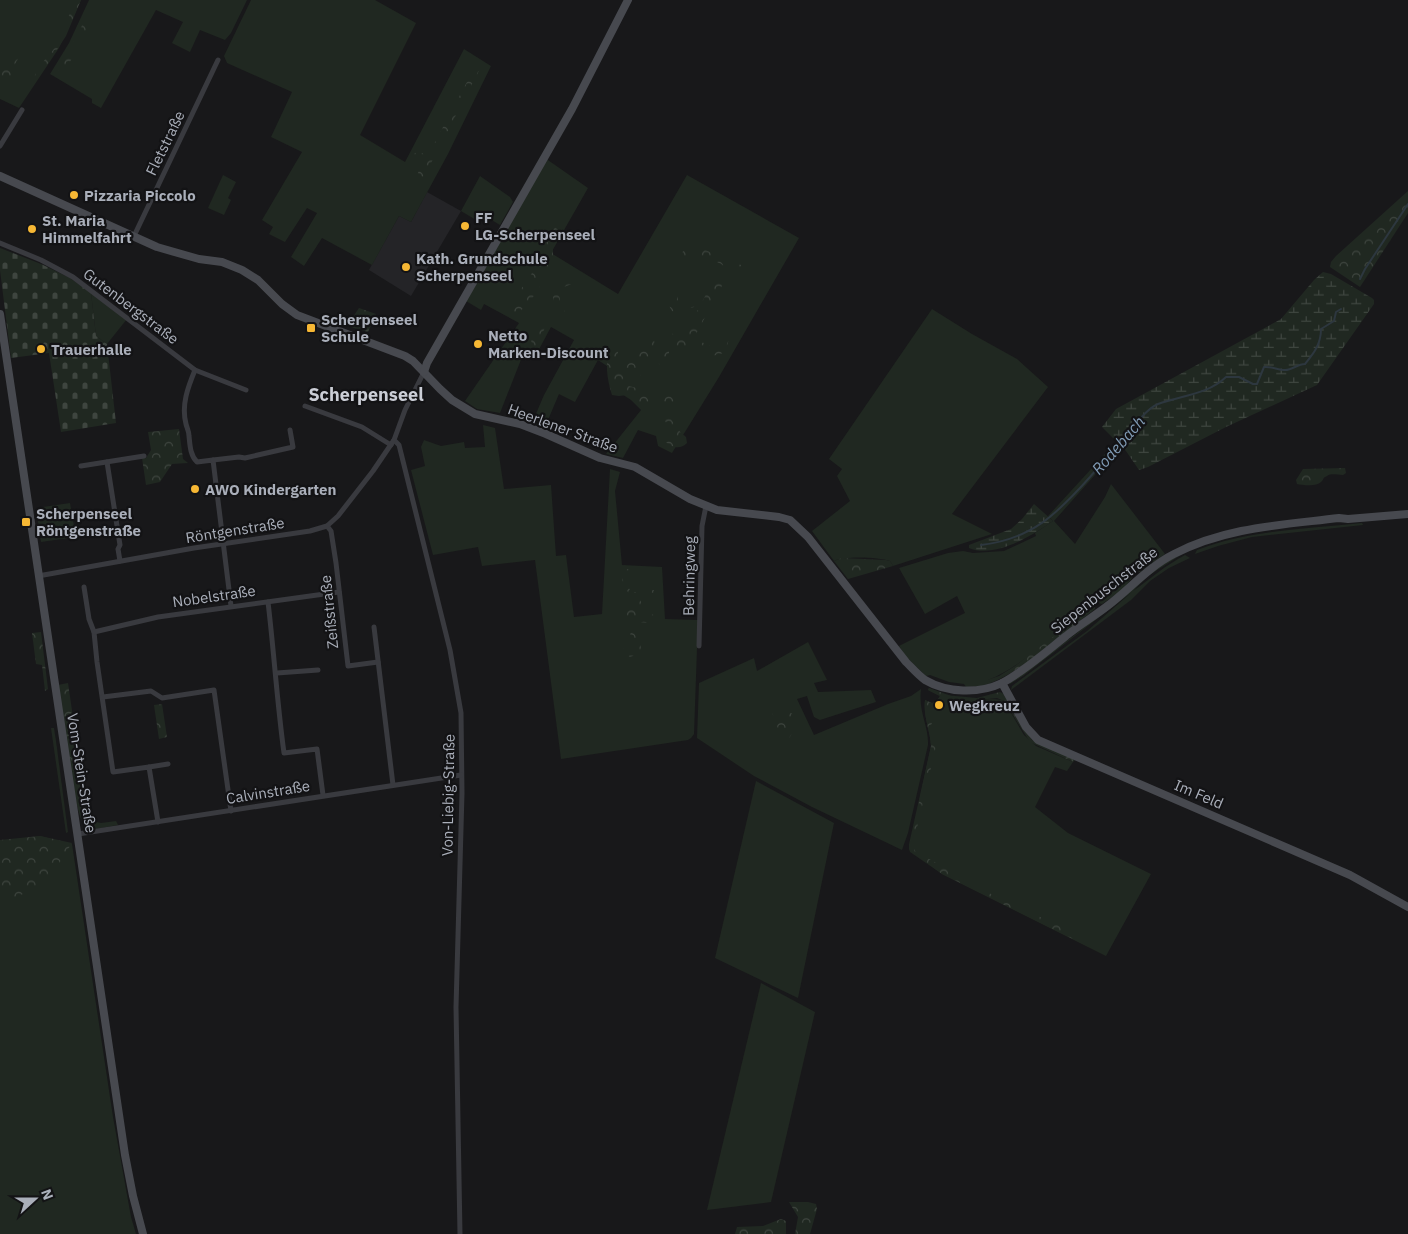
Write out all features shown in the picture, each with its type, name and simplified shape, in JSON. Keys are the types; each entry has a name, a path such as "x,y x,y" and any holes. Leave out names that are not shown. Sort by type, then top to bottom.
{"main road":[{"path":"424,372 427,363 518,201 572,109 628,0"},
{"name":"Heerlener Straße","path":"0,176 157,247 199,259 222,262 242,270 258,280 297,316 405,356 413,361 452,400 476,414 520,424 600,458 635,467 706,506 728,512 790,520 808,537 906,662 924,679 939,686 958,690 986,688 1002,683"},
{"name":"Vom-Stein-Straße","path":"0,314 125,1155 143,1234"},
{"name":"Siepenbuschstraße","path":"1002,683 1105,608 1147,571 1170,556 1191,546 1228,533 1251,528 1339,518 1348,520 1408,514"},
{"name":"Im Feld","path":"1002,683 1026,727 1038,740 1350,875 1408,906"}],"street":[{"name":"Fletstraße","path":"134,236 218,60"},
{"path":"0,146 22,110"},
{"name":"Gutenbergstraße","path":"0,243 41,260 73,277 195,370 246,390"},
{"path":"195,370 184,401 186,424 189,431 192,453 197,462 239,456 245,458 293,447 290,430"},
{"path":"327,526 348,504 392,443 407,405 424,372"},
{"path":"305,406 362,427 392,443"},
{"name":"Von-Liebig-Straße","path":"392,443 399,445 427,553 455,672 461,714 456,1007 460,1234"},
{"path":"81,466 144,456"},
{"path":"213,460 231,606"},
{"path":"107,462 120,545 118,549 120,561"},
{"name":"Behringweg","path":"699,646 702,526 706,506"},
{"name":"Röntgenstraße","path":"38,576 310,531 327,526"},
{"name":"Zeißstraße","path":"327,526 331,531 348,666 378,662"},
{"path":"84,587 89,619 94,632 113,772 168,764"},
{"name":"Nobelstraße","path":"94,632 158,617 339,592"},
{"path":"268,602 284,753 317,749 324,795"},
{"path":"374,628 393,785"},
{"path":"277,673 318,670"},
{"path":"103,697 151,691 162,698 214,690 231,811"},
{"path":"149,767 158,822"},
{"name":"Calvinstraße","path":"78,834 461,775"}],"shaded area":[{"path":"427,192 461,211 411,296 369,270 399,216 411,222"}],"green space":[{"path":"0,0 81,0 59,48 19,108 0,99"},
{"path":"75,0 81,0 66,36 33,86 33,80 38,68 58,44"},
{"path":"89,0 247,0 231,33 225,40 200,30 190,52 172,43 183,22 156,10 101,108 92,103 92,99 50,74 69,43"},
{"path":"251,0 375,0 416,23 360,135 405,162 464,49 491,66 448,154 411,222 399,216 372,265 322,238 304,266 291,257 317,213 307,208 285,242 269,234 273,227 262,220 302,152 271,137 292,92 227,63 224,56"},
{"path":"84,22 88,24 85,33 64,72 61,72 58,70 60,65"},
{"path":"0,51 3,54 6,66 11,55 15,52 18,54 18,59 11,71 13,78 12,86 7,91 0,92"},
{"path":"476,65 482,65 415,194 412,192 419,170 418,164 413,164 411,160 413,154 418,152 425,154 434,144"},
{"path":"545,158 588,188 551,253 618,294 687,175 799,238 719,377 672,453 658,446 656,436 638,430 623,458 606,454 641,410 631,400 614,389 620,375 598,360 575,402 559,394 545,427 532,423 544,395 574,340 551,327 536,355 524,352 500,413 477,409 465,401 519,323 484,304 481,310 466,301"},
{"path":"223,175 236,182 228,198 231,200 224,215 208,208"},
{"path":"480,176 510,197 513,202 500,225 480,213 476,220 461,211"},
{"path":"1408,191 1408,213 1360,287 1330,267 1331,262 1336,256"},
{"path":"555,227 558,230 553,242 553,268 541,273 540,285 537,291 518,313 514,313 507,306 532,273 540,252"},
{"path":"691,244 741,265 741,271 735,274 705,256 684,257 683,251 690,249"},
{"path":"0,248 70,278 91,293 96,336 107,344 116,423 61,432 49,353 11,358 0,270"},
{"path":"1323,272 1331,274 1372,298 1374,304 1317,385 1139,470 1126,451 1102,427 1116,409 1281,319"},
{"path":"716,275 723,277 724,282 688,349 683,350 669,347 669,362 664,366 659,364 655,355 651,356 640,376 632,375 628,377 627,383 629,386 649,391 650,404 645,407 639,406 634,394 612,395 607,370 611,346 617,347 617,364 621,367 629,363 646,338 654,340 656,351 663,348 672,334 688,329"},
{"path":"578,278 586,280 585,284 572,284 561,288 560,299 567,316 564,320 557,315 550,320 540,343 534,347 531,341 554,309 553,297 555,288 561,283"},
{"path":"681,282 684,283 696,303 694,307 690,308 687,305 688,297 685,292 679,293 678,299 681,315 678,316 671,310 669,305"},
{"path":"91,293 127,319 107,344 96,336"},
{"path":"359,308 376,314 368,332 347,326"},
{"path":"932,309 1017,359 1048,387 952,514 992,534 893,566 890,561 870,558 846,558 834,561 812,531 850,501 837,476 842,469 829,459"},
{"path":"727,336 729,339 725,352 711,355 698,352 695,346 696,343 700,342 718,349 721,348 720,338"},
{"path":"670,391 684,392 686,396 683,401 668,407 664,401"},
{"path":"664,419 671,419 686,437 687,443 681,447 675,447 663,439 669,428"},
{"path":"483,425 495,428 504,489 551,485 556,556 566,555 574,617 602,614 610,469 620,472 615,491 622,565 662,567 665,619 698,620 694,734 688,740 561,759 535,560 482,566 478,547 433,555 411,470 425,466 421,447 424,440 441,446 464,442 465,448 485,447"},
{"path":"179,429 183,459 188,463 172,464 160,482 146,485 142,458 146,458 151,450 148,432"},
{"path":"1115,443 1119,448 1054,521 1075,544 1105,497 1111,484 1165,554 1140,572 1137,571 1123,590 1102,604 1098,603 1095,609 1081,620 1078,619 1012,668 988,680 991,683 966,687 964,684 949,682 930,675 926,676 906,657 899,646 965,613 957,596 925,614 899,568 948,553 1004,551 1036,536 1035,533 1053,521 1048,516"},
{"path":"1345,468 1346,473 1343,475 1329,475 1316,485 1297,484 1296,480 1303,469"},
{"path":"70,503 76,537 41,542 36,508"},
{"path":"1034,504 1053,521 1024,539 1002,548 979,551 969,548 969,545 1011,529"},
{"path":"1362,523 1363,525 1252,537 1195,554 1197,550 1217,543 1257,534"},
{"path":"1184,553 1148,576 1133,591 1178,559 1185,555 1190,558 1169,568 1150,581 1131,600 1011,690 1012,686 1087,631 1132,592 1023,676 1010,683 1076,634 1158,566"},
{"path":"842,558 886,560 890,561 893,566 848,579 834,561"},
{"path":"631,570 634,577 633,585 629,588 631,593 636,592 638,588 642,588 644,590 654,590 656,595 655,599 651,600 644,595 639,598 647,613 654,615 655,620 652,623 638,622 641,650 639,654 630,657 623,648 629,643 631,630 626,612 631,596 622,579 623,571"},
{"path":"1078,618 1081,620 1015,670 991,683 987,680 999,676 1015,666"},
{"path":"41,632 48,689 45,691 42,665 36,664 32,633"},
{"path":"808,642 827,680 814,683 818,692 871,690 876,702 820,720 814,717 807,696 797,699 814,735 911,696 921,689 921,705 928,745 908,833 902,850 812,807 754,776 697,738 699,683 754,658 757,671"},
{"path":"68,683 81,773 71,771 58,685"},
{"path":"929,688 945,695 977,698 978,700 994,699 1004,701 1024,735 1036,746 1073,762 1067,771 1055,767 1035,807 1068,833 1151,874 1106,956 942,874 910,852 909,844 931,746 925,712 925,700 932,703 936,702 940,696 928,690"},
{"path":"929,688 951,696 939,713 936,707 929,709 934,719 931,725 937,742 914,841 915,851 991,894 1083,937 1088,941 1089,947 942,874 909,849 931,746 925,712 925,700 932,703 936,702 940,696 928,690"},
{"path":"1000,692 1004,694 1032,740 1075,760 1073,762 1030,742 1004,701 997,698 978,700 977,698"},
{"path":"162,704 167,737 159,739 154,705"},
{"path":"782,708 795,717 796,724 789,738 782,740 772,712"},
{"path":"51,728 54,728 56,741 68,832 66,833"},
{"path":"71,771 81,773 84,798 92,821 101,823 116,821 118,825 90,830 86,827 79,813"},
{"path":"756,781 834,823 798,998 715,958"},
{"path":"40,836 72,844 113,1117 131,1217 136,1234 0,1234 0,841"},
{"path":"40,836 72,843 51,876 15,899 0,903 0,840"},
{"path":"761,983 815,1012 771,1202 707,1210"},
{"path":"789,1202 816,1204 817,1209 810,1234 795,1234 798,1217"},
{"path":"781,1219 786,1221 786,1234 735,1234 737,1227 763,1226"}],"waterway":[{"name":"Rodebach","path":"1360,279 1408,204"},
{"name":"Rodebach","path":"981,545 1015,537 1042,523 1066,502 1121,443 1128,438 1136,423 1154,406 1211,388 1226,377 1239,377 1257,384 1264,367 1285,370 1305,364 1316,348 1320,339 1321,329 1334,321 1336,312 1341,309"}],"place":[{"name":"Pizzaria Piccolo","path":"74,195"},
{"name":"FF LG-Scherpenseel","path":"465,226"},
{"name":"St. Maria Himmelfahrt","path":"32,229"},
{"name":"Kath. Grundschule Scherpenseel","path":"406,267"},
{"name":"Scherpenseel Schule","path":"311,328"},
{"name":"Netto Marken-Discount","path":"478,344"},
{"name":"Trauerhalle","path":"41,349"},
{"name":"AWO Kindergarten","path":"195,489"},
{"name":"Scherpenseel Röntgenstraße","path":"26,522"},
{"name":"Wegkreuz","path":"939,705"}],"district":[{"name":"Scherpenseel","path":"366,394"}]}
